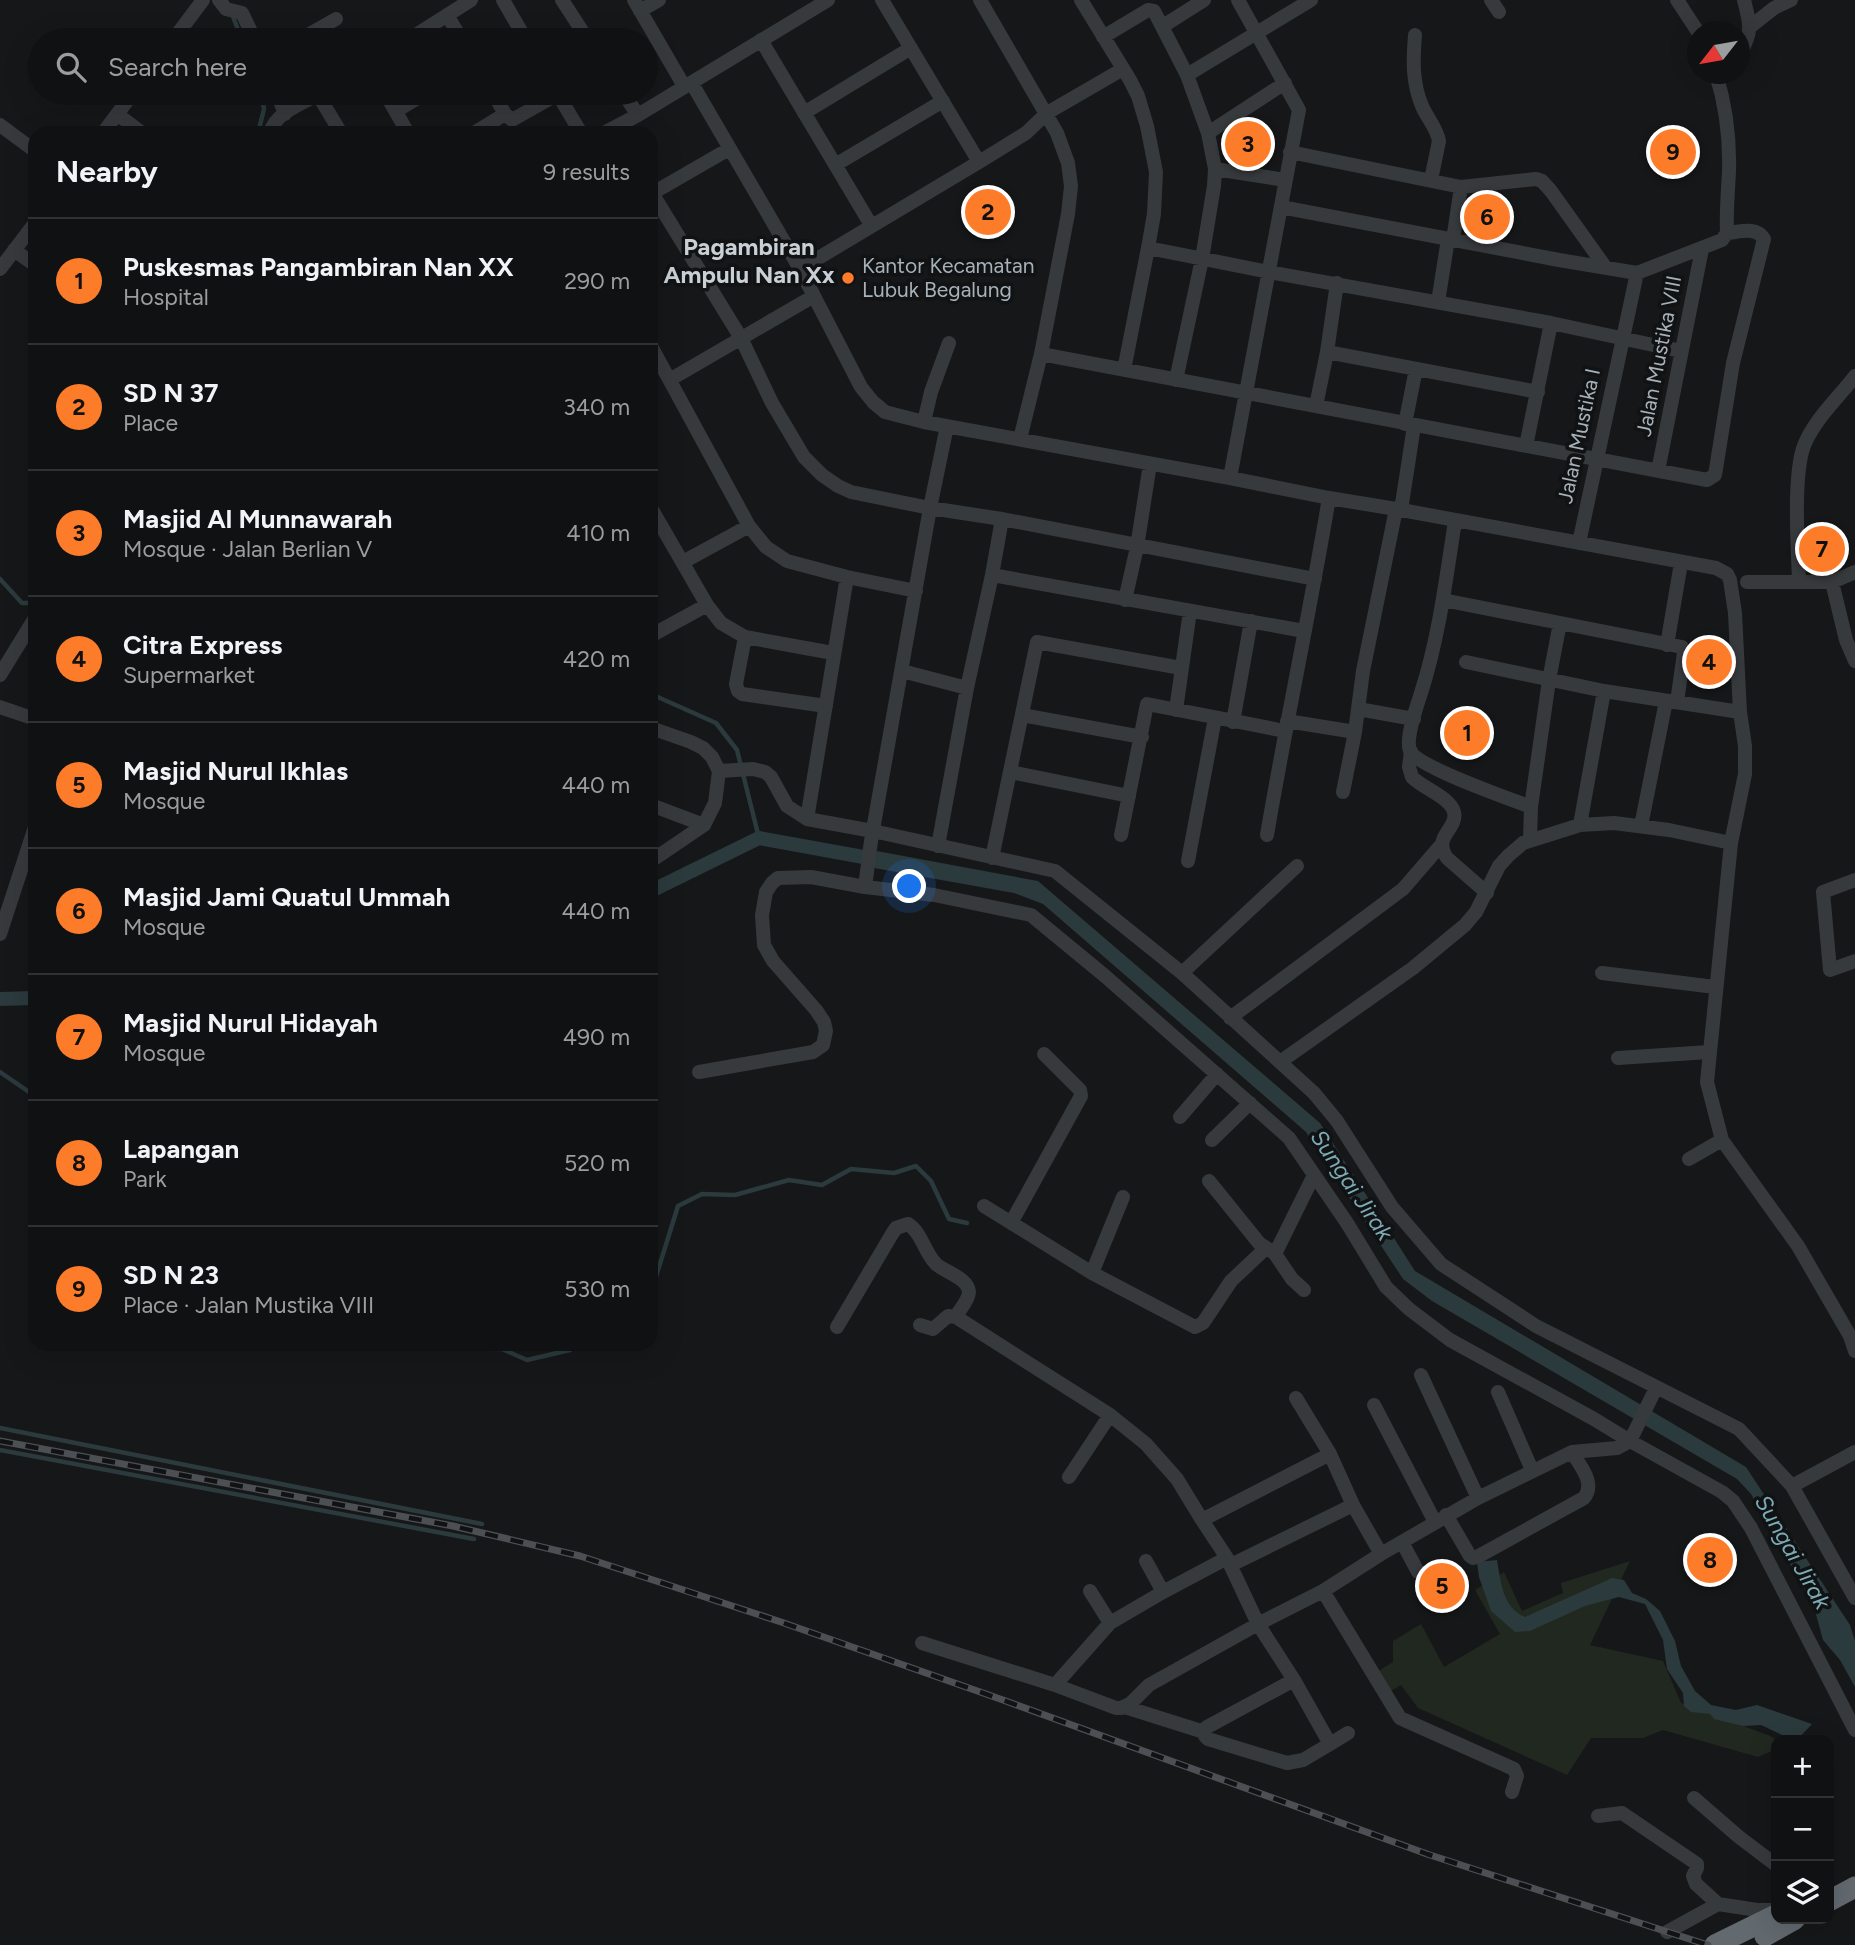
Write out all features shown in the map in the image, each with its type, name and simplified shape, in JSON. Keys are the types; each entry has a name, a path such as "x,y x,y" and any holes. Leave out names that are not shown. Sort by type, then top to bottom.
{"highway":[{"path":"1834,1884 1855,1874"},
{"path":"1834,1898 1855,1887"},
{"path":"1756,1936 1771,1919"},
{"path":"1715,1945 1756,1936 1784,1924"}],"street":[{"path":"182,28 203,0"},
{"path":"427,28 471,0"},
{"path":"503,0 519,28"},
{"path":"562,0 580,28"},
{"path":"652,28 637,6 659,0"},
{"path":"658,103 828,0"},
{"path":"882,0 979,162"},
{"path":"980,0 1057,132 1068,163 1071,186 1041,354 1020,439"},
{"path":"1081,0 1138,96 1153,148 1156,172 1149,248 1124,370"},
{"path":"1163,26 1204,0"},
{"path":"1230,478 1299,110 1238,0"},
{"path":"1187,75 1311,0"},
{"path":"1676,0 1690,21"},
{"path":"1744,0 1750,30"},
{"path":"1751,27 1774,8 1791,0"},
{"path":"222,4 242,13 249,28"},
{"path":"1103,37 1148,10 1154,11 1187,75 1208,133 1215,169 1214,186 1202,259 1176,380"},
{"path":"447,15 455,28"},
{"path":"320,28 336,19"},
{"path":"1415,35 1415,83 1421,104 1439,141 1431,180"},
{"path":"658,38 689,84 694,87 800,269 861,387 885,412 924,422 1716,568 1739,581 1832,582 1855,572"},
{"path":"761,40 871,225"},
{"path":"804,113 911,48"},
{"path":"800,269 979,162 1026,132 1047,113 1123,69"},
{"path":"1208,133 1285,83"},
{"path":"1281,207 1637,273 1702,249 1722,240 1727,233 1729,169 1726,114 1720,84"},
{"path":"835,165 943,101"},
{"path":"108,126 124,105"},
{"path":"282,105 285,114"},
{"path":"272,126 273,122 301,105"},
{"path":"326,105 337,126"},
{"path":"392,105 404,126"},
{"path":"396,111 406,105"},
{"path":"500,105 510,119 515,119 538,105"},
{"path":"565,105 577,126"},
{"path":"631,105 638,115"},
{"path":"617,126 654,105"},
{"path":"117,114 133,126"},
{"path":"485,126 505,114"},
{"path":"0,125 28,146"},
{"path":"658,190 729,149"},
{"path":"1290,152 1461,187 1536,179 1542,181 1606,268"},
{"path":"1215,169 1285,180"},
{"path":"1438,302 1461,187"},
{"path":"658,205 741,338 772,403 804,457 838,486 851,492 930,508 1002,519 1315,579"},
{"path":"1041,354 1595,460 1703,480 1711,479 1715,475 1734,363 1764,239 1761,234 1753,231 1727,233"},
{"path":"0,269 28,232"},
{"path":"1149,248 1551,323 1681,351"},
{"name":"Jalan Mustika VIII","path":"1658,471 1702,249"},
{"path":"15,250 28,260"},
{"name":"Jalan Mustika I","path":"1579,543 1637,273"},
{"path":"1316,406 1337,283"},
{"path":"671,379 814,296"},
{"path":"1526,446 1551,323"},
{"path":"924,422 931,392 949,342"},
{"path":"1327,352 1538,392"},
{"path":"658,358 749,526 766,547 787,561 916,591"},
{"path":"1343,792 1363,671 1399,509 1416,369"},
{"path":"1799,581 1798,486 1804,444 1818,419 1855,376"},
{"path":"865,887 930,508 947,426"},
{"path":"1125,600 1137,547 1150,464"},
{"path":"1267,835 1329,498"},
{"path":"938,846 1002,519"},
{"path":"658,520 707,606 721,623 745,637 833,653"},
{"path":"1455,520 1433,657 1413,719 1409,746 1415,756 1434,767 1531,807"},
{"path":"683,562 749,526"},
{"path":"1667,645 1681,563"},
{"path":"992,575 1304,631"},
{"path":"807,819 847,577"},
{"path":"1739,581 1735,612 1745,774 1731,843 1707,1082 1722,1140 1798,1246 1850,1336 1855,1351"},
{"path":"1832,582 1846,640 1855,661"},
{"path":"1443,600 1684,649 1641,826"},
{"path":"658,632 707,606"},
{"path":"1176,710 1191,611"},
{"path":"1233,722 1251,621"},
{"path":"1530,840 1531,807 1560,623"},
{"path":"0,675 28,629"},
{"path":"745,637 736,684 738,691 742,694 827,706"},
{"path":"992,858 1037,642 1181,668"},
{"path":"1466,662 1604,691 1740,712"},
{"path":"902,671 967,688"},
{"path":"1580,825 1604,691"},
{"path":"1121,835 1147,704 1233,722 1354,732"},
{"path":"0,724 2,708 28,717"},
{"path":"1358,709 1413,719"},
{"path":"1022,715 1142,737"},
{"path":"1188,860 1215,718"},
{"path":"658,730 703,748 723,771"},
{"path":"1230,1018 1403,889 1441,845 1453,820 1453,811 1448,802 1412,777 1409,767 1411,751"},
{"path":"723,771 753,769 765,772 771,777 787,806 807,819 872,836 938,846 1055,870 1182,974 1314,1093 1337,1121 1392,1207 1441,1264 1536,1326 1654,1393 1739,1429 1792,1486 1855,1598"},
{"path":"658,856 704,825 715,803 723,771"},
{"path":"1010,772 1129,796"},
{"path":"658,808 704,825"},
{"path":"1280,1062 1421,961 1465,925 1487,893 1499,866 1523,843 1580,825 1614,823 1731,843"},
{"path":"0,934 5,906 28,845"},
{"path":"1441,845 1447,858 1487,893"},
{"path":"1182,974 1297,866"},
{"path":"699,1072 813,1052 820,1048 827,1031 816,1010 773,961 764,945 762,915 766,892 778,878 811,877 934,895 1031,915 1289,1138 1347,1223 1386,1287 1409,1308 1450,1340 1632,1437 1733,1500 1751,1528 1855,1730"},
{"path":"1855,880 1823,892 1830,970 1855,961"},
{"path":"1602,973 1716,988"},
{"path":"1618,1058 1709,1052"},
{"path":"1011,1223 1081,1096 1080,1090 1044,1054"},
{"path":"1180,1117 1217,1074"},
{"path":"1212,1140 1250,1103"},
{"path":"1689,1159 1722,1140"},
{"path":"984,1206 1091,1273 1195,1327 1203,1323 1231,1281 1271,1251 1314,1175"},
{"path":"1209,1181 1259,1243 1271,1251 1304,1290"},
{"path":"1091,1273 1123,1197"},
{"path":"837,1327 896,1228 908,1224 916,1231 929,1257 940,1268 959,1278 968,1289 968,1295 956,1317"},
{"path":"920,1325 933,1329 948,1316 956,1317 1111,1415 1146,1444 1177,1479 1229,1561 1258,1624 1330,1744"},
{"path":"1421,1375 1478,1498"},
{"path":"1498,1392 1532,1470"},
{"path":"1125,1707 1149,1685 1258,1624 1324,1591 1440,1518 1572,1452 1617,1448 1632,1437 1654,1393"},
{"path":"1296,1398 1330,1454 1353,1505 1381,1554"},
{"path":"1374,1405 1440,1518 1473,1558 1584,1499 1590,1485 1572,1452"},
{"path":"1069,1477 1111,1415"},
{"path":"1792,1486 1855,1452"},
{"path":"1202,1520 1330,1454"},
{"path":"1055,1685 1110,1623 1163,1592 1353,1505"},
{"path":"1402,1542 1418,1572"},
{"path":"1146,1561 1163,1592"},
{"path":"1090,1591 1110,1623"},
{"path":"1324,1591 1400,1718 1514,1769 1517,1776 1512,1792"},
{"path":"922,1643 1116,1707 1125,1707 1204,1732 1208,1738 1287,1763 1303,1760 1348,1732"},
{"path":"1204,1732 1207,1727 1294,1680"},
{"path":"1694,1798 1771,1862"},
{"path":"1598,1816 1622,1813 1697,1864 1693,1876 1696,1884 1718,1904 1771,1912"},
{"path":"1667,1932 1718,1904"}],"shaded area":[{"path":"1630,1561 1590,1645 1663,1661 1681,1703 1768,1735 1771,1737 1771,1751 1758,1757 1663,1730 1643,1738 1591,1738 1567,1775 1418,1708 1401,1685 1382,1696 1370,1676 1393,1662 1393,1641 1421,1624 1444,1667 1500,1634 1475,1590 1504,1572 1522,1611 1563,1593 1561,1583"}],"water":[{"path":"866,849 1038,881 1320,1123 1415,1271 1746,1467 1850,1625 1855,1641 1855,1687 1840,1660 1823,1640 1814,1607 1751,1494 1737,1479 1432,1301 1403,1279 1306,1132 1043,904 1014,893 863,866"},
{"path":"1497,1560 1507,1600 1517,1613 1525,1617 1612,1578 1624,1580 1632,1593 1646,1599 1660,1611 1675,1641 1681,1666 1695,1691 1711,1705 1736,1710 1757,1705 1812,1724 1802,1735 1782,1735 1761,1725 1743,1726 1714,1719 1710,1714 1691,1712 1684,1706 1683,1693 1667,1669 1663,1640 1645,1604 1619,1597 1585,1606 1530,1631 1515,1632 1491,1611 1479,1577 1477,1562"}],"waterway":[{"path":"232,14 237,28"},
{"path":"260,126 263,105"},
{"path":"0,579 22,603 28,603"},
{"path":"658,697 716,723 737,750 759,838"},
{"name":"Sungai Jirak","path":"658,888 759,838 880,860"},
{"name":"Sungai Jirak","path":"0,999 28,998"},
{"path":"0,1072 28,1091"},
{"path":"658,1270 678,1206 702,1194 735,1195 789,1180 822,1185 851,1169 894,1173 916,1166 931,1181 949,1219 967,1223"},
{"path":"507,1351 527,1360 566,1351"},
{"path":"0,1428 482,1524"},
{"path":"0,1450 474,1539"}],"railway":[{"path":"0,1441 453,1526 580,1556 781,1622 1003,1700 1427,1854 1708,1945"}],"place":[{"name":"Masjid Al Munnawarah","path":"1248,144"},
{"name":"SD N 23","path":"1673,152"},
{"name":"SD N 37","path":"988,212"},
{"name":"Masjid Jami Quatul Ummah","path":"1487,217"},
{"name":"Kantor Kecamatan Lubuk Begalung","path":"848,278"},
{"name":"Masjid Nurul Hidayah","path":"1822,549"},
{"name":"Citra Express","path":"1709,662"},
{"name":"Puskesmas Pangambiran Nan XX","path":"1467,733"},
{"name":"Lapangan","path":"1710,1560"},
{"name":"Masjid Nurul Ikhlas","path":"1442,1586"}],"district":[{"name":"Pagambiran Ampulu Nan Xx","path":"749,261"}]}
